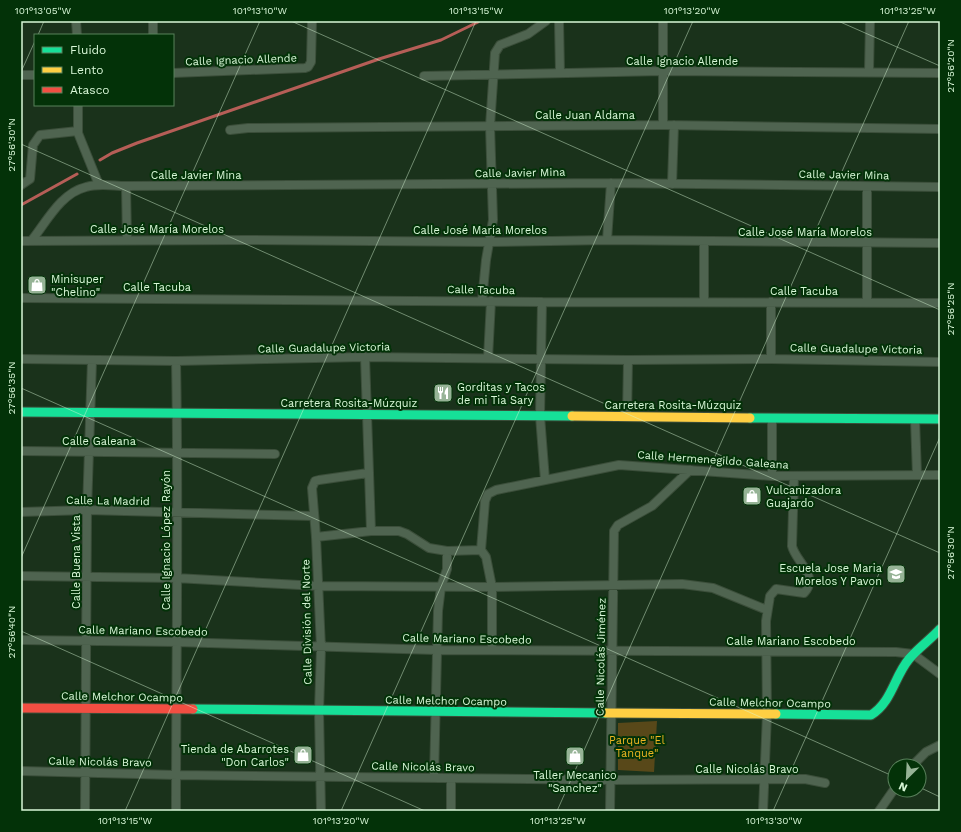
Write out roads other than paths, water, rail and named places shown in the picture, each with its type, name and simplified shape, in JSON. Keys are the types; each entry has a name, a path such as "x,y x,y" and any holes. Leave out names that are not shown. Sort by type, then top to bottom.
{"street":[{"path":"76,21 77,34"},
{"path":"153,21 153,34"},
{"name":"Calle Ignacio Allende","path":"174,73 308,67 311,62 312,21"},
{"path":"482,301 486,260 493,220 490,126 494,53 497,47 528,34 546,21"},
{"path":"559,21 560,73"},
{"path":"663,21 663,125"},
{"path":"869,72 870,21"},
{"name":"Calle Ignacio Allende","path":"424,76 663,71 940,73"},
{"path":"21,75 34,75"},
{"path":"78,106 78,131 99,185"},
{"name":"Calle Juan Aldama","path":"230,130 248,128 663,125 940,128"},
{"path":"672,184 674,125"},
{"path":"21,185 30,179 33,145 40,135 45,133 78,131"},
{"path":"607,240 611,183"},
{"name":"Calle Javier Mina","path":"32,240 65,198 77,190 99,185 611,183 940,187"},
{"path":"126,186 127,240"},
{"path":"867,187 867,301"},
{"name":"Calle José María Morelos","path":"21,241 127,240 490,242 607,240 940,243"},
{"path":"704,242 704,302"},
{"name":"Calle Tacuba","path":"21,298 491,302 867,301 940,303"},
{"path":"488,358 491,302"},
{"path":"542,302 540,416 545,480"},
{"path":"770,302 771,359"},
{"path":"364,358 371,531"},
{"name":"Calle Guadalupe Victoria","path":"21,359 176,361 488,358 628,360 771,359 940,362"},
{"path":"627,417 628,360"},
{"name":"Calle Buena Vista","path":"85,811 87,510 89,413 92,361"},
{"name":"Calle Ignacio López Rayón","path":"176,361 176,578 178,642 176,811"},
{"name":"Carretera Rosita-Múzquiz","path":"21,412 940,419"},
{"path":"772,418 772,476"},
{"path":"915,419 917,474"},
{"name":"Calle Galeana","path":"21,451 177,452"},
{"path":"177,452 275,454"},
{"name":"Calle Hermenegildo Galeana","path":"481,550 485,501 488,494 496,490 588,470 619,465 772,476 940,475"},
{"name":"Calle Nicolás Jiménez","path":"610,811 613,535 615,527 652,506 690,470"},
{"name":"Calle División del Norte","path":"321,811 319,711 321,648 316,537 312,488 315,481 368,473"},
{"path":"763,811 767,714 767,610 770,596 776,589 804,593 808,586 808,573 793,551 792,546 794,476"},
{"name":"Calle La Madrid","path":"21,512 87,510 314,516"},
{"path":"316,537 371,531 403,532 429,548 447,551 481,550 486,557 492,587 492,650"},
{"path":"434,778 436,650 441,587 447,569 447,551"},
{"path":"21,576 176,578 318,586 492,587 682,584 706,587 725,592 767,610"},
{"path":"940,629 929,642 913,654 940,674"},
{"name":"Calle Mariano Escobedo","path":"21,640 178,642 321,648 436,650 767,653 850,651 913,654"},
{"name":"Calle Melchor Ocampo","path":"21,708 436,713 871,715 878,712 883,706 905,664 913,654"},
{"path":"920,758 926,752 940,745"},
{"name":"Calle Nicolás Bravo","path":"21,771 176,775 610,780 764,779 812,780 825,783"},
{"path":"451,778 451,811"},
{"path":"879,811 888,798"}],"waterway":[{"path":"100,160 112,153 137,143 379,59 441,40 478,22"},
{"path":"21,205 77,174"}],"place":[{"name":"Minisuper \"Chelino\"","path":"37,285"},
{"name":"Gorditas y Tacos de mi Tia Sary","path":"443,393"},
{"name":"Vulcanizadora Guajardo","path":"752,496"},
{"name":"Escuela Jose Maria Morelos Y Pavon","path":"896,574"},
{"name":"Tienda de Abarrotes \"Don Carlos\"","path":"303,755"},
{"name":"Taller Mecanico \"Sanchez\"","path":"575,756"}],"park label":[{"name":"Parque \"El Tanque\"","path":"637,746"}]}
